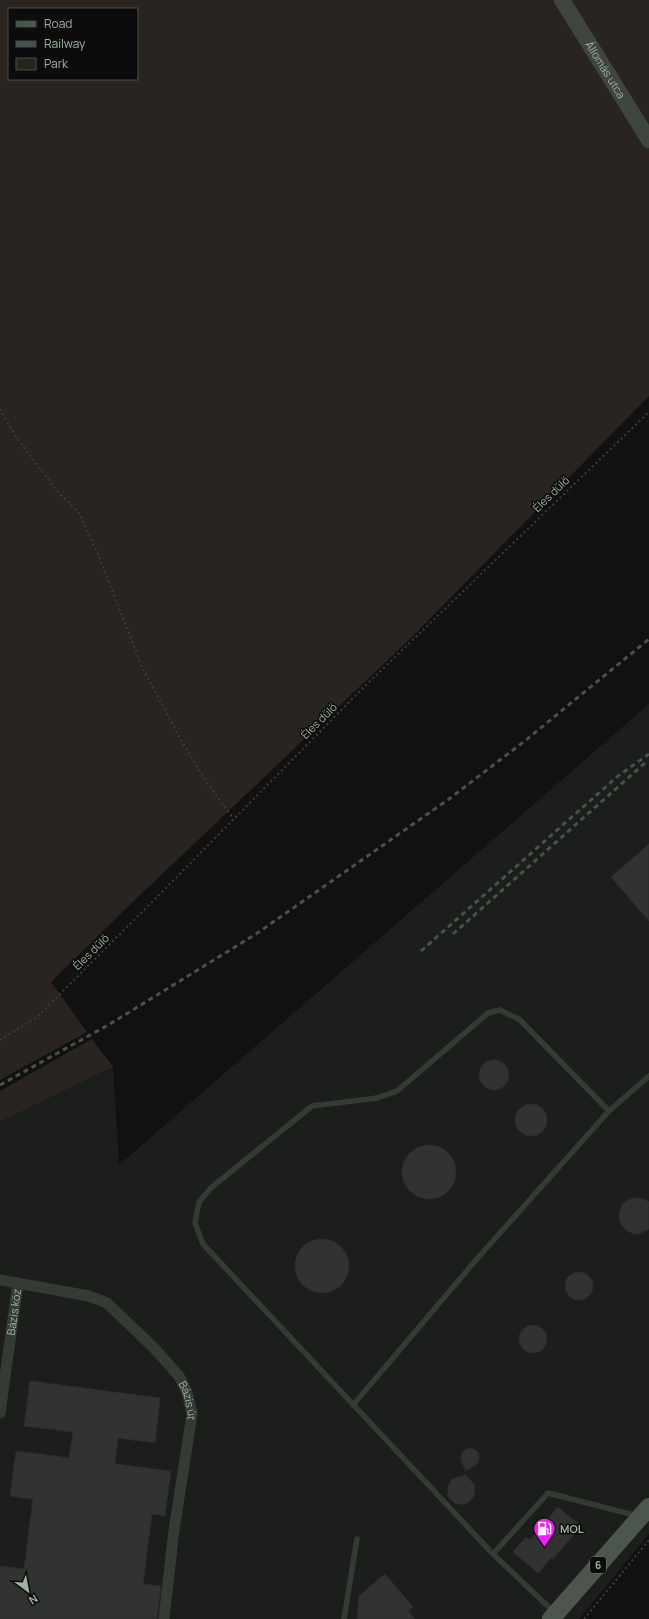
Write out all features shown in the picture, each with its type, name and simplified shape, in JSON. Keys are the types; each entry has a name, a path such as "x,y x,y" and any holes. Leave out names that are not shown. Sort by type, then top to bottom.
{"main road":[{"name":"Állomás utca","path":"562,0 649,140"},
{"name":"6","path":"556,1617 645,1512"}],"street":[{"name":"Bázis út","path":"0,1280 89,1296 107,1303 155,1348 179,1376 187,1392 192,1414 174,1530 164,1619"},
{"name":"Bázis köz","path":"0,1412 18,1283"}],"lane":[{"path":"556,1617 493,1554 203,1244 195,1223 199,1202 212,1187 312,1106 377,1098 397,1091 488,1013 500,1010 520,1020 609,1111"},
{"path":"352,1405 476,1260 609,1111 649,1076"},
{"path":"493,1554 548,1493 645,1512"},
{"path":"344,1619 357,1539"}],"path":[{"path":"0,409 14,434 57,491 79,513 97,552 142,667 181,740 207,783 233,819"},
{"name":"Éles dűlő","path":"0,1040 37,1016 380,671 649,412"},
{"path":"584,1619 649,1540"}],"shaded area":[{"path":"649,704 649,1534 579,1619 0,1619 0,1122 113,1067 119,1165"}],"green space":[{"path":"0,0 649,0 649,396 413,636 139,896 51,982 87,1032 0,1080"},
{"path":"92,1039 113,1067 0,1122 0,1091"}],"building":[{"path":"649,844 649,921 611,877"},
{"path":"494,1060 504,1065 509,1075 504,1085 494,1090 484,1085 479,1075 484,1065"},
{"path":"531,1104 542,1109 547,1120 542,1131 531,1136 520,1131 515,1120 520,1109"},
{"path":"429,1145 439,1147 448,1153 454,1162 456,1172 454,1182 448,1191 439,1197 429,1199 419,1197 410,1191 404,1182 402,1172 404,1162 410,1153 419,1147"},
{"path":"634,1198 644,1199 649,1202 649,1229 639,1234 634,1234 626,1230 620,1223 619,1218 622,1204"},
{"path":"322,1239 332,1241 341,1247 347,1256 349,1266 347,1276 341,1285 332,1291 322,1293 312,1291 303,1285 297,1276 295,1266 297,1256 303,1247 312,1241"},
{"path":"579,1272 589,1276 593,1286 589,1296 579,1300 569,1296 565,1286 569,1276"},
{"path":"533,1325 543,1329 547,1339 543,1349 533,1353 523,1349 519,1339 523,1329"},
{"path":"30,1381 160,1398 155,1443 118,1438 115,1464 171,1471 165,1516 152,1514 143,1584 161,1586 157,1619 0,1619 0,1566 24,1569 33,1499 10,1496 16,1451 69,1458 73,1432 24,1426"},
{"path":"469,1448 476,1450 479,1454 479,1459 476,1465 466,1471 461,1461 461,1456 464,1450"},
{"path":"465,1475 475,1485 474,1496 467,1504 456,1504 448,1497 448,1486 452,1479"},
{"path":"558,1507 581,1526 553,1559 551,1558 538,1573 513,1552 526,1537 530,1540"},
{"path":"385,1574 413,1607 408,1611 415,1619 357,1619 359,1596"}],"railway":[{"path":"0,1085 110,1024 256,934 449,799 526,740 649,639"},
{"path":"421,951 618,776 649,754"},
{"path":"453,934 646,762"}],"place":[{"name":"MOL","path":"544,1548"}]}
